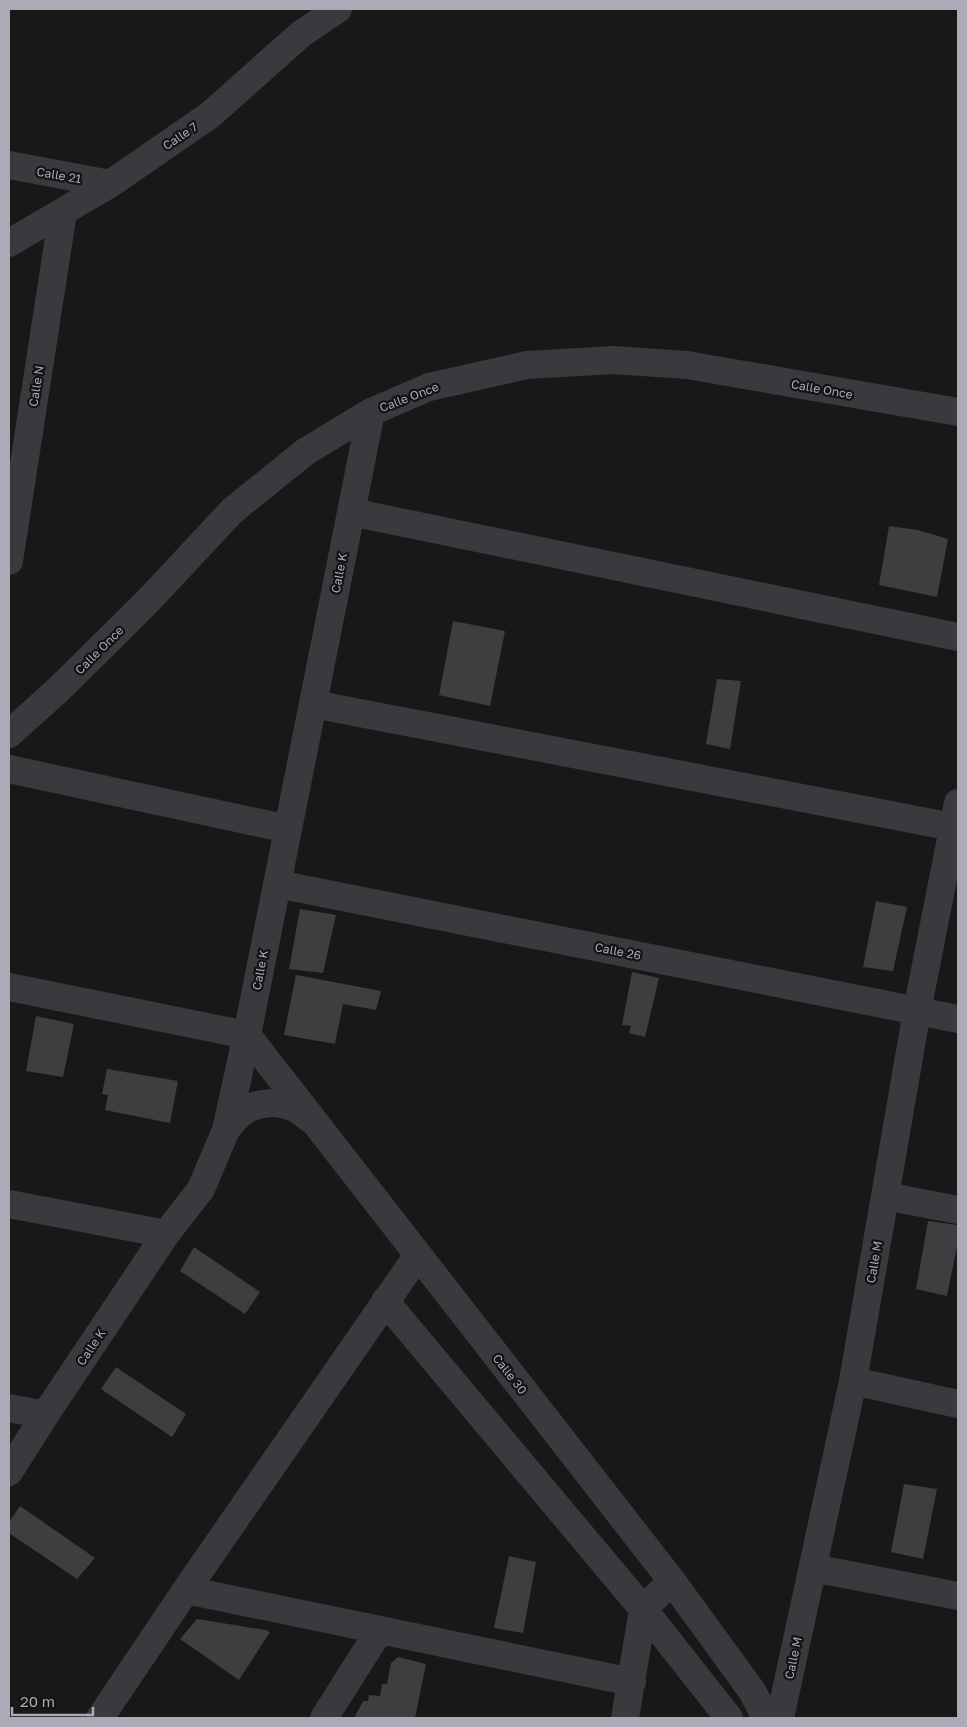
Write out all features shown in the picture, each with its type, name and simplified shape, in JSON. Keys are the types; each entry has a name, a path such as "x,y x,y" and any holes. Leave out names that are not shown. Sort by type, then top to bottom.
{"street":[{"name":"Calle 7","path":"10,248 63,212 110,184 210,116 301,34 338,9"},
{"name":"Calle 21","path":"9,165 110,184"},
{"name":"Calle N","path":"9,561 63,212"},
{"name":"Calle Once","path":"9,734 60,688 147,602 232,511 304,452 371,412 429,387 526,365 613,360 687,365 958,412"},
{"name":"Calle K","path":"9,1472 166,1234 201,1189 226,1130 247,1035 371,412"},
{"path":"351,512 958,637"},
{"path":"313,704 957,820"},
{"path":"9,769 288,829"},
{"name":"Calle M","path":"780,1718 853,1381 917,1011 957,820"},
{"name":"Calle 26","path":"277,884 958,1019"},
{"path":"9,987 247,1035"},
{"name":"Calle 30","path":"247,1035 672,1581 752,1691 766,1718"},
{"path":"226,1130 240,1114 253,1106 270,1103 286,1105 298,1110 318,1125"},
{"path":"885,1196 958,1210"},
{"path":"9,1204 166,1234"},
{"path":"100,1718 186,1590 418,1255"},
{"path":"385,1301 643,1610 729,1718"},
{"path":"853,1381 958,1404"},
{"path":"9,1408 45,1415"},
{"path":"813,1568 958,1596"},
{"path":"625,1718 643,1610 672,1581"},
{"path":"186,1590 632,1682"},
{"path":"324,1718 379,1631"}],"building":[{"path":"889,526 918,530 948,539 937,597 879,585"},
{"path":"453,621 505,631 490,706 439,695"},
{"path":"717,679 741,681 730,749 706,744"},
{"path":"876,901 907,907 893,971 863,967"},
{"path":"300,909 336,915 323,973 289,969"},
{"path":"632,972 659,978 645,1037 629,1033 631,1026 622,1025"},
{"path":"296,975 381,991 376,1010 343,1004 335,1044 284,1035"},
{"path":"36,1016 74,1024 63,1077 26,1071"},
{"path":"107,1069 178,1081 170,1123 105,1110 108,1095 102,1094"},
{"path":"928,1221 958,1225 958,1242 947,1296 916,1289"},
{"path":"194,1247 260,1292 245,1314 180,1271"},
{"path":"116,1367 186,1414 172,1437 101,1389"},
{"path":"904,1484 937,1489 923,1559 891,1552"},
{"path":"20,1506 95,1558 77,1579 9,1533 9,1522"},
{"path":"509,1556 536,1562 523,1633 494,1628"},
{"path":"197,1619 270,1632 239,1680 180,1639"},
{"path":"398,1657 426,1664 415,1718 354,1718 363,1701 368,1701 369,1695 380,1696 382,1684 387,1684 391,1663"}]}
